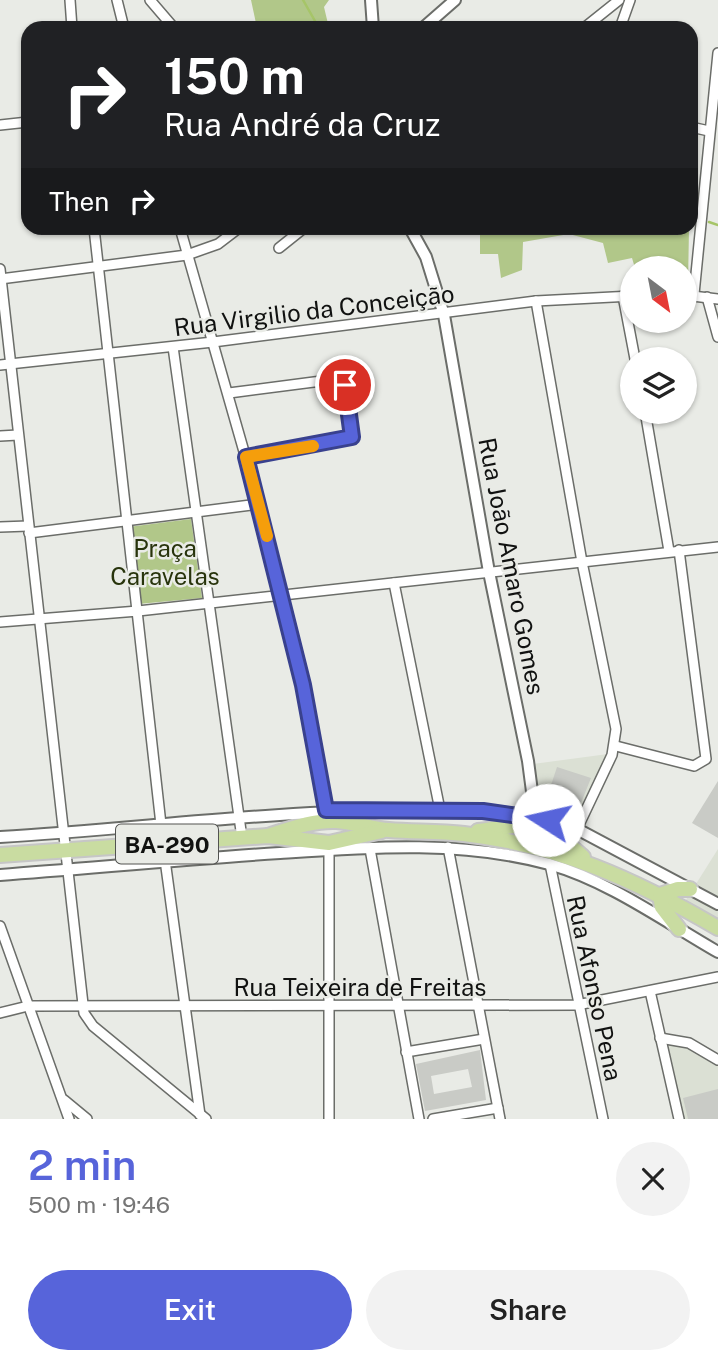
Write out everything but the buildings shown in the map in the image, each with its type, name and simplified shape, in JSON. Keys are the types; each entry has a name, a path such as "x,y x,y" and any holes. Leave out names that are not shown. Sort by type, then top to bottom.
{"main road":[{"path":"322,818 312,833 329,844 345,832 342,821"},
{"name":"BA-290","path":"268,836 322,818 387,830 463,833 517,843 549,857 586,860 660,895 718,928"},
{"path":"463,833 536,821 552,830 586,860"},
{"path":"517,843 519,825"},
{"name":"BA-290","path":"0,855 268,836 329,844 387,830"},
{"path":"549,857 553,843 552,830"},
{"path":"679,929 662,907 660,895 678,889 691,889"}],"street":[{"path":"69,0 71,21"},
{"path":"117,0 122,21"},
{"path":"150,0 168,21"},
{"path":"371,0 372,21"},
{"path":"432,21 455,0"},
{"path":"593,21 619,0"},
{"path":"622,21 630,0"},
{"path":"698,227 718,53"},
{"path":"0,125 21,123"},
{"path":"698,129 709,131"},
{"path":"706,167 718,169"},
{"path":"94,235 165,860 183,1007 201,1117"},
{"path":"182,235 259,504 303,685 322,818"},
{"path":"0,279 187,255 218,244 230,235"},
{"path":"279,248 295,235"},
{"name":"Rua João Amaro Gomes","path":"414,235 426,257 444,314 489,572 528,761 536,821"},
{"path":"694,256 697,235"},
{"path":"0,269 5,365 18,435 82,1007 85,1017 93,1026 201,1117"},
{"name":"Rua Virgilio da Conceição","path":"5,365 173,347 536,301 620,296"},
{"path":"697,296 718,299"},
{"path":"707,297 718,337"},
{"path":"536,301 582,562 614,714 616,746 576,829"},
{"path":"173,347 242,838"},
{"path":"229,393 337,379 342,381 347,390 353,434 345,440 246,457"},
{"path":"616,746 694,766 706,759 674,551 648,424"},
{"path":"0,436 18,435"},
{"path":"0,527 28,530 127,522 259,504"},
{"path":"0,622 138,611 718,547"},
{"path":"394,583 440,810"},
{"path":"0,837 240,819 322,818 440,810 536,821 576,829 718,904"},
{"path":"329,844 329,1119"},
{"path":"0,875 329,844 370,849 448,847 549,857 718,952"},
{"path":"448,847 500,1119"},
{"path":"370,849 419,1119"},
{"name":"Rua Afonso Pena","path":"549,857 577,1005 603,1119"},
{"path":"0,926 69,1119"},
{"name":"Rua Teixeira de Freitas","path":"0,1013 28,1006 577,1005 718,976"},
{"path":"650,991 679,1119"},
{"path":"660,1038 689,1043 718,1059"},
{"path":"406,1052 484,1039"},
{"path":"62,1098 87,1119"},
{"path":"433,1119 498,1108"}],"shaded area":[{"path":"608,754 567,849 528,832 533,764"},
{"path":"718,849 718,933 679,911"},
{"path":"666,1035 718,1062 718,1119 684,1119"}],"green space":[{"path":"251,0 329,0 324,7 327,21 256,21"},
{"path":"480,235 563,235 523,242 522,270 501,278 498,254 480,254"},
{"path":"573,235 689,235 689,256 620,256 620,260 608,263 603,243"},
{"name":"Praça Caravelas","path":"191,519 202,598 138,604 128,527"}],"waterway":[{"path":"303,0 315,21"},
{"path":"709,222 718,225"}],"slow traffic":[{"path":"267,536 246,457 313,446"}],"route":[{"path":"345,385 352,437 246,457 303,685 326,810 483,811 548,820"}]}
